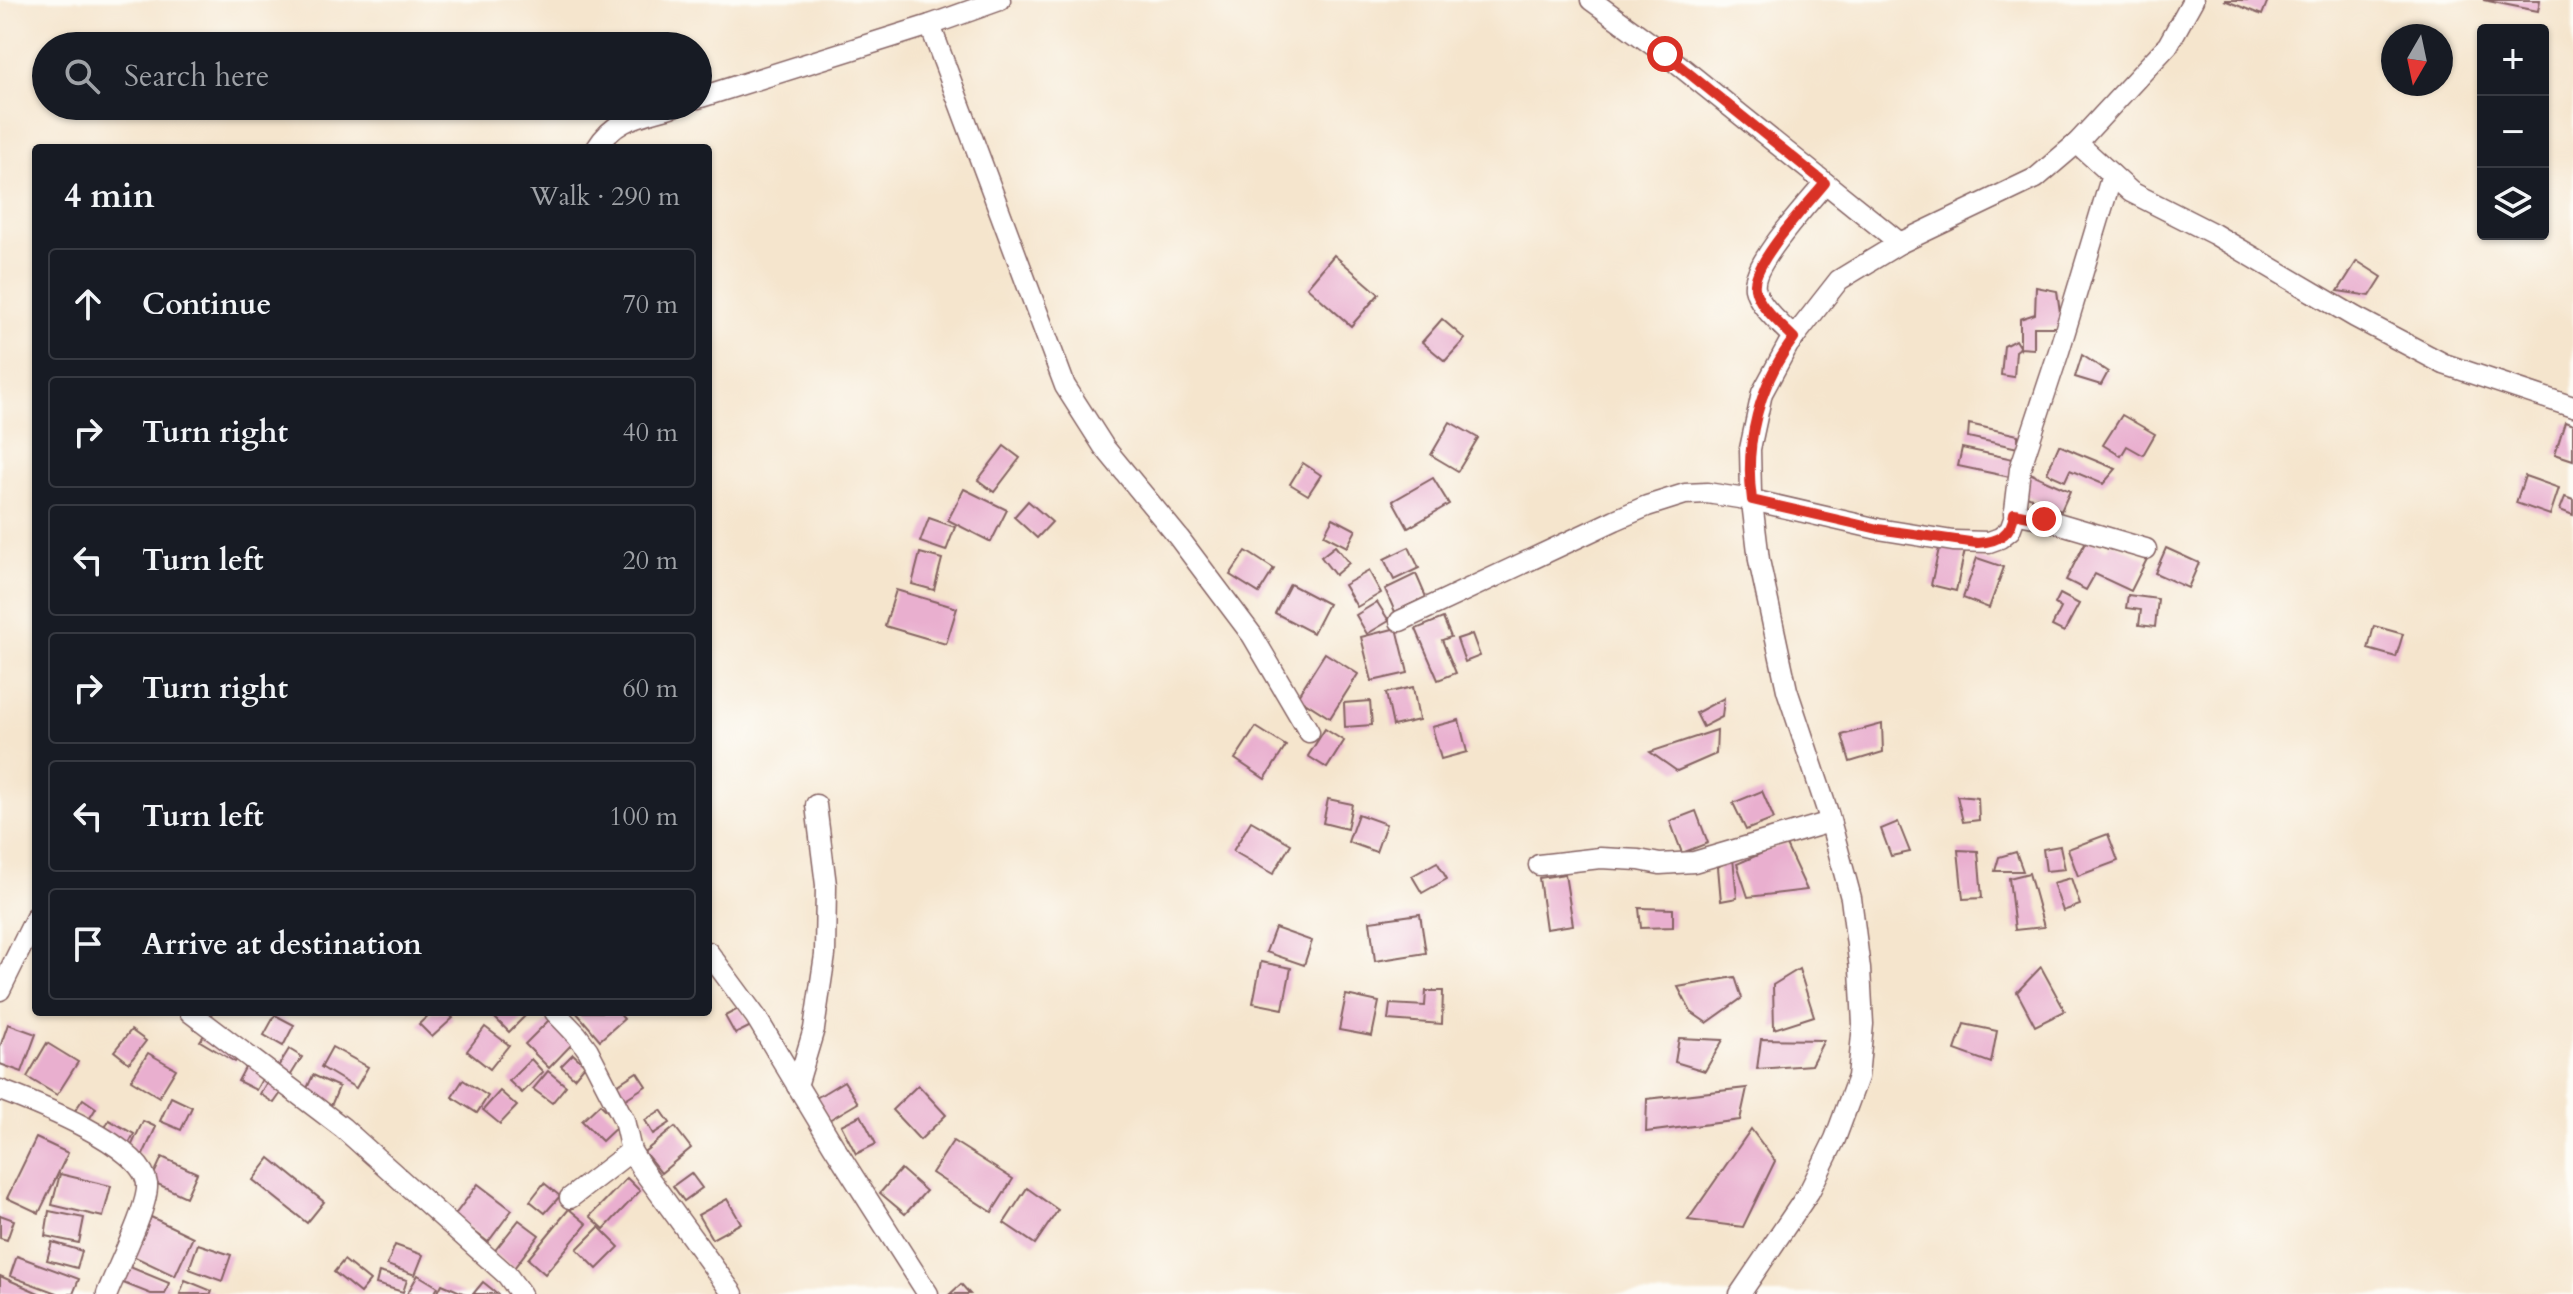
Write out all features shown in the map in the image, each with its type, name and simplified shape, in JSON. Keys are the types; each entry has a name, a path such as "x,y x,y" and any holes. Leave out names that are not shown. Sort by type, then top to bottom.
{"street":[{"path":"712,94 1000,0"},
{"path":"1591,0 1665,54 1900,243"},
{"path":"1740,1294 1809,1192 1835,1139 1858,1077 1863,1024 1851,898 1787,690 1759,560 1750,449 1762,393 1794,338 1839,280 1900,243 2036,178 2077,143 2168,45 2193,0"},
{"path":"930,25 1065,386 1104,447 1179,538 1252,635 1309,732"},
{"path":"600,144 610,129 631,120"},
{"path":"2077,143 2140,197 2214,234 2314,294 2433,358 2573,407"},
{"path":"1400,621 1647,506 1685,494 1707,493 1752,500 1878,529 1977,543 2000,538 2010,530 2020,469 2112,175"},
{"path":"1794,338 1760,299 1755,280 1769,252 1825,183"},
{"path":"2014,513 2146,549"},
{"path":"797,1086 814,1029 825,955 826,885 816,805"},
{"path":"1539,865 1600,858 1660,864 1694,862 1830,822"},
{"path":"0,990 32,925"},
{"path":"712,957 756,1017 928,1294"},
{"path":"195,1016 343,1128 507,1275 521,1294"},
{"path":"559,1016 588,1050 624,1120 631,1151 733,1294"},
{"path":"0,1090 62,1116 116,1145 144,1171 148,1186 143,1205 107,1294"},
{"path":"570,1198 631,1151"}],"building":[{"path":"2224,0 2268,0 2262,15"},
{"path":"2483,0 2540,0 2538,11"},
{"path":"1334,255 1379,294 1351,326 1307,287"},
{"path":"2357,261 2382,277 2370,296 2338,291"},
{"path":"2036,287 2057,291 2062,327 2034,327 2034,349 2020,348 2020,319 2035,314"},
{"path":"1442,319 1465,339 1445,361 1422,342"},
{"path":"2015,340 2020,348 2016,351 2014,377 2001,375 2004,346"},
{"path":"2082,355 2108,372 2101,385 2075,377"},
{"path":"2122,415 2155,434 2143,455 2127,446 2121,456 2103,445"},
{"path":"1450,422 1478,438 1458,471 1431,455"},
{"path":"2565,422 2573,425 2573,460 2555,454"},
{"path":"1969,424 2018,435 2018,448 1968,437"},
{"path":"2059,445 2116,469 2103,484 2070,470 2065,481 2047,473"},
{"path":"1004,446 1020,458 994,492 978,480"},
{"path":"1962,448 2013,459 2010,477 1958,466"},
{"path":"1303,463 1321,475 1308,495 1290,484"},
{"path":"2027,472 2070,491 2061,511 2018,492"},
{"path":"2525,476 2559,488 2550,515 2516,503"},
{"path":"1433,478 1449,504 1408,528 1393,501"},
{"path":"964,489 1007,510 991,542 948,520"},
{"path":"2565,497 2573,500 2573,515 2560,510"},
{"path":"1028,501 1052,522 1037,538 1014,517"},
{"path":"929,518 955,527 946,551 920,542"},
{"path":"1333,518 1356,530 1347,547 1324,535"},
{"path":"2087,539 2108,549 2111,542 2147,559 2131,591 2095,574 2086,590 2066,580"},
{"path":"1940,544 1965,550 1956,591 1931,585"},
{"path":"1335,546 1349,563 1335,575 1321,557"},
{"path":"1409,547 1419,568 1394,580 1384,559"},
{"path":"2166,548 2199,563 2188,588 2155,573"},
{"path":"1246,551 1274,569 1259,593 1230,575"},
{"path":"920,553 942,559 934,590 912,584"},
{"path":"1977,558 2004,567 1989,608 1963,598"},
{"path":"1369,571 1381,593 1357,607 1344,585"},
{"path":"1416,574 1426,597 1395,612 1385,589"},
{"path":"1290,584 1328,604 1313,633 1275,613"},
{"path":"896,590 957,608 946,644 885,626"},
{"path":"2060,594 2079,604 2064,632 2052,626 2061,608 2055,604"},
{"path":"2128,595 2158,599 2155,627 2139,625 2141,610 2126,608"},
{"path":"1377,602 1389,621 1367,634 1356,615"},
{"path":"1443,618 1451,637 1442,640 1456,673 1438,680 1416,629"},
{"path":"2374,626 2403,634 2396,657 2368,649"},
{"path":"1397,628 1408,673 1372,681 1361,637"},
{"path":"1472,634 1480,656 1465,662 1457,639"},
{"path":"1325,653 1358,674 1330,718 1297,697"},
{"path":"1413,687 1419,720 1393,726 1386,693"},
{"path":"1724,698 1722,717 1703,727 1696,713"},
{"path":"1370,701 1372,725 1345,727 1344,703"},
{"path":"1459,720 1467,752 1441,759 1432,727"},
{"path":"1882,724 1883,752 1850,762 1842,735"},
{"path":"1256,727 1286,746 1265,779 1235,759"},
{"path":"1325,729 1344,741 1327,768 1308,756"},
{"path":"1717,730 1716,754 1677,771 1650,752"},
{"path":"1762,791 1774,819 1746,830 1733,803"},
{"path":"1957,796 1978,798 1979,820 1963,822"},
{"path":"1328,799 1352,804 1347,829 1323,823"},
{"path":"1696,811 1708,843 1682,853 1670,821"},
{"path":"1358,814 1386,824 1376,852 1348,842"},
{"path":"1251,821 1291,844 1273,874 1233,851"},
{"path":"1898,822 1910,852 1891,856 1881,829"},
{"path":"2108,834 2118,861 2078,876 2068,849"},
{"path":"1785,843 1807,890 1748,897 1737,864"},
{"path":"2060,846 2065,869 2046,871 2043,849"},
{"path":"1958,850 1978,851 1982,898 1963,899"},
{"path":"2016,852 2023,871 1995,871 1999,857"},
{"path":"1733,858 1737,898 1721,901 1718,867"},
{"path":"1437,862 1447,879 1422,893 1412,876"},
{"path":"2029,873 2044,927 2015,930 2009,878"},
{"path":"1565,874 1573,925 1546,929 1539,878"},
{"path":"2071,878 2080,905 2063,911 2053,883"},
{"path":"1639,908 1673,909 1673,927 1641,928"},
{"path":"1420,914 1426,953 1375,961 1370,921"},
{"path":"1275,928 1312,941 1304,965 1266,952"},
{"path":"1261,962 1291,968 1283,1009 1253,1003"},
{"path":"2041,967 2065,1011 2035,1026 2017,992"},
{"path":"1799,969 1814,1016 1774,1029 1773,985"},
{"path":"1735,977 1742,998 1707,1023 1691,1012 1678,987"},
{"path":"1426,991 1443,991 1442,1024 1388,1020 1390,1004 1425,1006"},
{"path":"1346,995 1379,1002 1372,1036 1339,1030"},
{"path":"740,1008 751,1026 735,1034 725,1016"},
{"path":"274,1016 294,1025 283,1046 264,1035"},
{"path":"428,1016 453,1018 432,1037 419,1024"},
{"path":"493,1016 525,1016 509,1032"},
{"path":"579,1016 621,1016 624,1019 600,1040"},
{"path":"551,1018 574,1042 549,1068 525,1044"},
{"path":"8,1024 36,1034 22,1072 0,1064 0,1047"},
{"path":"1964,1024 1997,1031 1991,1063 1955,1050"},
{"path":"485,1027 509,1045 490,1069 467,1051"},
{"path":"131,1030 146,1041 129,1063 114,1051"},
{"path":"207,1031 241,1052 235,1062 200,1041"},
{"path":"1679,1038 1723,1040 1705,1071 1675,1062"},
{"path":"1761,1039 1824,1040 1811,1065 1757,1069"},
{"path":"47,1043 78,1062 57,1095 27,1077"},
{"path":"332,1047 368,1067 356,1088 321,1067"},
{"path":"289,1049 302,1057 289,1078 276,1070"},
{"path":"148,1053 176,1069 159,1097 131,1080"},
{"path":"573,1054 585,1065 574,1078 561,1066"},
{"path":"531,1059 543,1072 522,1093 509,1081"},
{"path":"248,1062 266,1072 256,1090 238,1081"},
{"path":"548,1071 566,1086 552,1103 533,1089"},
{"path":"637,1072 646,1086 622,1101 612,1088"},
{"path":"313,1075 339,1087 331,1106 304,1095"},
{"path":"270,1077 285,1087 274,1103 260,1094"},
{"path":"463,1080 488,1096 477,1113 452,1097"},
{"path":"844,1081 858,1103 829,1120 816,1098"},
{"path":"918,1085 946,1115 920,1140 892,1110"},
{"path":"1747,1088 1740,1120 1646,1132 1647,1099"},
{"path":"500,1091 517,1106 500,1124 483,1110"},
{"path":"171,1097 192,1107 181,1130 160,1121"},
{"path":"83,1099 96,1108 88,1121 74,1112"},
{"path":"600,1104 620,1124 602,1141 582,1121"},
{"path":"661,1110 670,1123 653,1134 645,1120"},
{"path":"861,1115 876,1144 856,1154 841,1125"},
{"path":"109,1120 134,1134 128,1145 103,1132"},
{"path":"143,1121 156,1127 143,1155 130,1149"},
{"path":"675,1127 691,1148 661,1173 644,1152"},
{"path":"1751,1129 1775,1161 1743,1227 1688,1220"},
{"path":"36,1138 68,1153 39,1213 7,1198"},
{"path":"953,1141 1013,1179 992,1212 932,1173"},
{"path":"162,1157 197,1173 186,1197 151,1181"},
{"path":"270,1158 324,1202 307,1223 253,1180"},
{"path":"901,1169 926,1191 905,1214 880,1193"},
{"path":"691,1173 702,1188 684,1201 673,1186"},
{"path":"60,1174 111,1186 103,1217 52,1205"},
{"path":"627,1178 640,1191 604,1229 590,1216"},
{"path":"544,1183 560,1196 545,1213 530,1201"},
{"path":"478,1184 512,1210 488,1242 454,1216"},
{"path":"1027,1188 1058,1210 1035,1244 1004,1223"},
{"path":"727,1199 741,1223 712,1239 698,1215"},
{"path":"569,1209 587,1224 545,1274 528,1259"},
{"path":"49,1211 84,1218 79,1243 45,1236"},
{"path":"0,1215 14,1220 7,1240 0,1238"},
{"path":"151,1217 193,1237 175,1276 133,1256"},
{"path":"519,1220 539,1235 514,1268 493,1253"},
{"path":"599,1227 619,1247 597,1269 577,1249"},
{"path":"52,1242 82,1251 77,1268 47,1260"},
{"path":"198,1244 231,1255 222,1281 189,1269"},
{"path":"395,1245 423,1255 415,1275 387,1265"},
{"path":"17,1256 79,1279 73,1294 59,1294 10,1276"},
{"path":"344,1260 370,1281 360,1293 334,1272"},
{"path":"125,1265 169,1283 165,1294 151,1294 118,1281"},
{"path":"379,1272 407,1280 403,1292 376,1284"},
{"path":"418,1275 438,1287 434,1294 407,1294"},
{"path":"0,1276 41,1294 0,1294"},
{"path":"185,1280 212,1291 211,1294 180,1294"},
{"path":"483,1282 498,1294 473,1294"},
{"path":"442,1284 465,1294 437,1294"},
{"path":"961,1284 970,1294 950,1294"}],"route":[{"path":"1665,54 1825,183 1769,252 1755,280 1760,299 1794,338 1762,393 1750,449 1752,500 1878,529 1977,543 2000,538 2010,530 2014,513 2044,519"}]}
